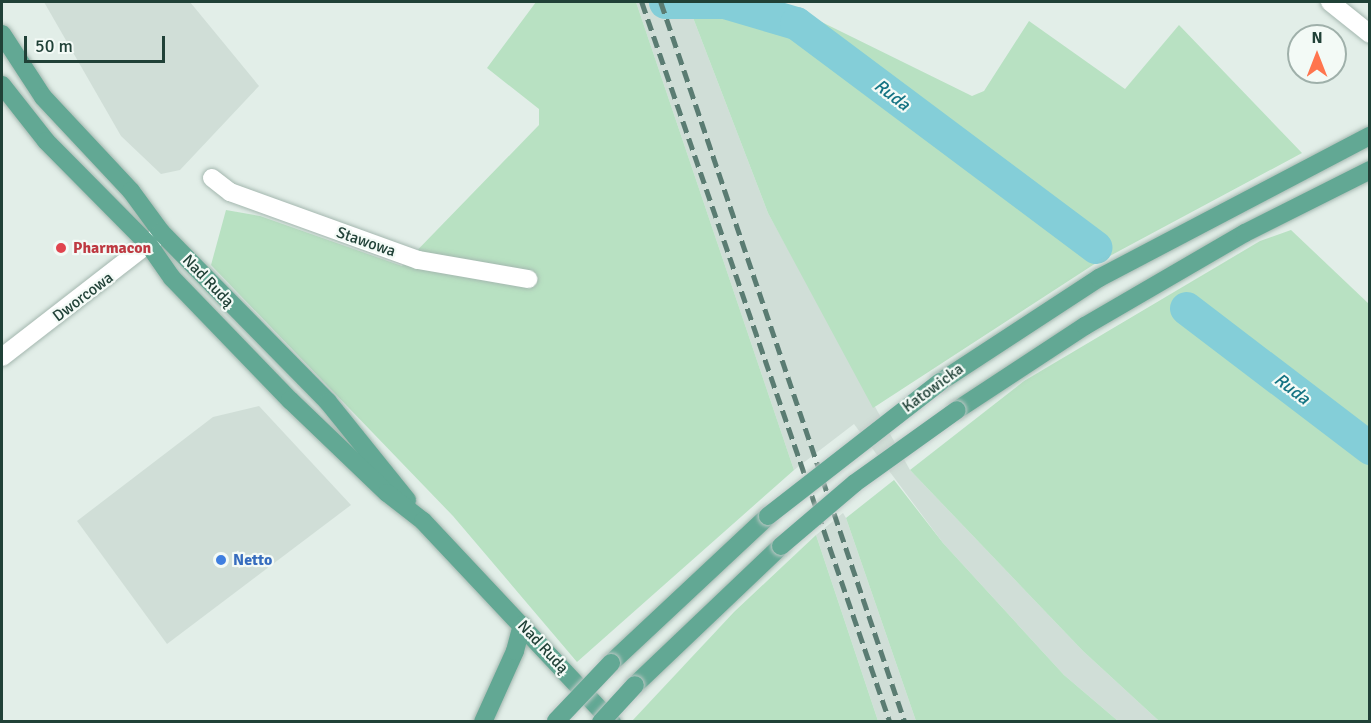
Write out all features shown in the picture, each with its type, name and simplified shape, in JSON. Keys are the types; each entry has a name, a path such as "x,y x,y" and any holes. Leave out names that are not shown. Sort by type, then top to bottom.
{"main road":[{"name":"Nad Rudą","path":"2,34 43,97 131,191 172,278 290,400 387,493 423,521"},
{"name":"Nad Rudą","path":"2,85 46,141 155,238 328,402 423,521 612,722"},
{"name":"Katowicka","path":"556,721 611,663 768,516 940,382 1090,284 1370,136"},
{"name":"Katowicka","path":"601,722 635,685 781,546 855,483 957,410 1085,326 1205,256 1370,170"},
{"path":"483,722 509,666 522,625"}],"street":[{"path":"1330,2 1370,34"},
{"name":"Stawowa","path":"212,178 230,192 418,260 528,279"},
{"name":"Dworcowa","path":"2,357 155,238"}],"shaded area":[{"path":"44,2 190,2 259,86 180,170 161,174 121,136"},
{"path":"636,2 687,2 768,213 910,470 1083,651 1159,721 1118,721 1064,675 943,543 854,424 794,470"},
{"path":"259,406 351,505 167,644 77,521 213,417"},
{"path":"843,513 916,721 878,721 816,535"}],"green space":[{"path":"536,2 636,2 794,470 577,662 453,516 211,265 226,210 260,216 402,266 539,125 539,109 487,68"},
{"path":"687,2 781,2 972,96 984,91 1029,21 1125,89 1179,25 1302,153 1093,265 873,408 768,213"},
{"path":"1291,230 1369,304 1369,721 1159,721 1083,651 910,470 1024,381 1260,241"},
{"path":"894,480 943,543 1064,675 1118,721 916,721 846,518"},
{"path":"816,535 878,721 632,721 734,612"}],"waterway":[{"name":"Ruda","path":"665,2 724,2 796,23 1095,247"},
{"name":"Ruda","path":"1186,308 1370,448"}],"railway":[{"path":"642,2 890,722"},
{"path":"661,2 905,722"}],"place":[{"name":"Pharmacon","path":"61,248"},
{"name":"Netto","path":"221,560"}]}
